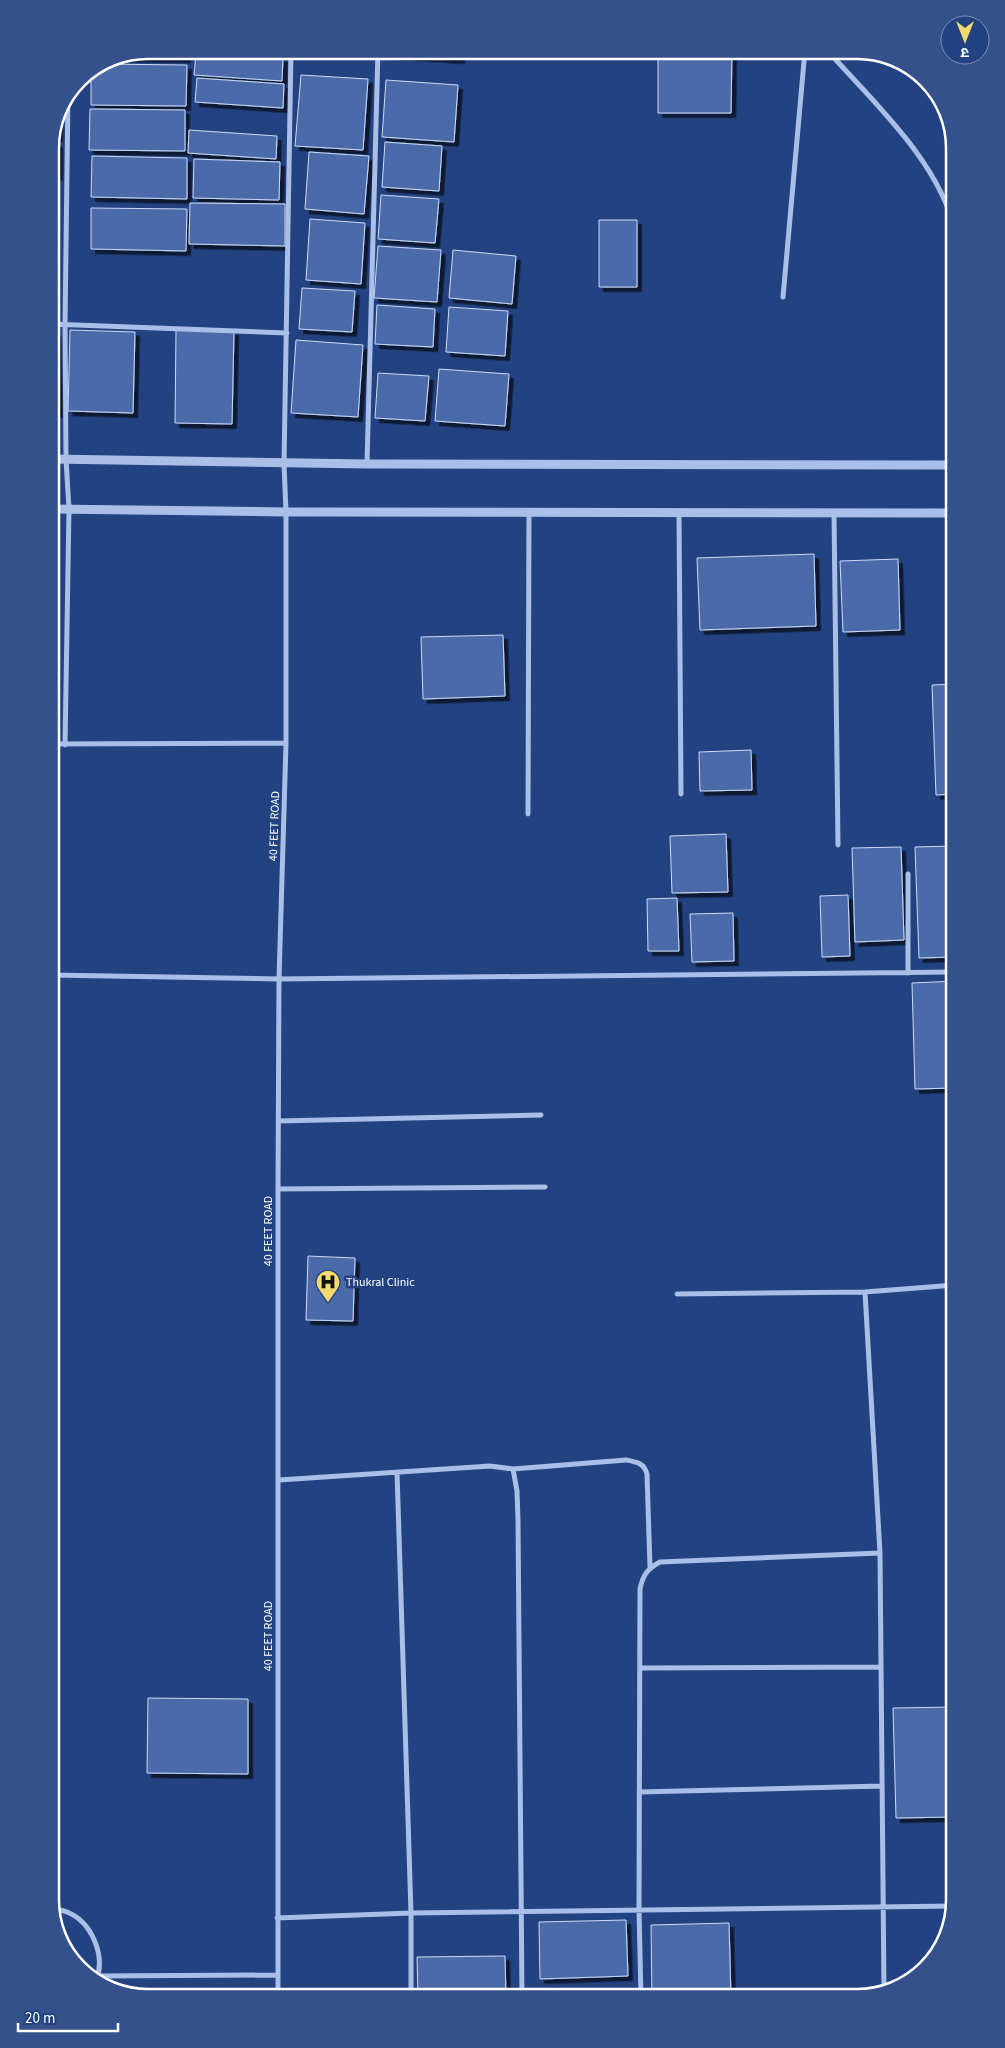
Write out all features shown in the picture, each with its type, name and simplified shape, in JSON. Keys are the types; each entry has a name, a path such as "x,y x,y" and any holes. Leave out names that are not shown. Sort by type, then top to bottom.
{"street":[{"name":"40 FEET ROAD","path":"278,1989 278,1121 279,979 286,742 286,512 284,464 291,59"},
{"path":"367,464 378,59"},
{"path":"783,297 804,59"},
{"path":"835,59 918,153 937,185 946,208"},
{"path":"65,745 69,509 66,459 65,325 68,108"},
{"path":"59,325 287,333"},
{"path":"59,459 284,464 946,465"},
{"path":"59,509 286,512 946,513"},
{"path":"528,814 529,511"},
{"path":"679,512 681,794"},
{"path":"834,512 838,845"},
{"path":"59,745 286,742"},
{"path":"908,874 908,973"},
{"path":"59,975 279,979 946,972"},
{"path":"278,1121 541,1115"},
{"path":"278,1189 544,1187"},
{"path":"677,1294 864,1292 946,1286"},
{"path":"864,1292 880,1553 884,1986"},
{"path":"279,1480 490,1466 512,1469 626,1460 640,1462 646,1467 647,1474 650,1567"},
{"path":"512,1469 517,1492 518,1520 522,1989"},
{"path":"397,1472 411,1913 411,1989"},
{"path":"640,1989 640,1589 644,1575 650,1567 660,1562 880,1553"},
{"path":"640,1668 881,1667"},
{"path":"639,1792 882,1786"},
{"path":"277,1918 411,1913 945,1906"},
{"path":"59,1910 68,1913 83,1924 94,1939 100,1957 98,1974"},
{"path":"105,1978 278,1975"}],"building":[{"path":"195,59 283,59 282,81 194,75"},
{"path":"658,59 732,59 731,113 658,113"},
{"path":"119,64 187,65 186,106 91,105 91,79 108,68"},
{"path":"301,75 368,79 363,150 295,146"},
{"path":"197,78 284,84 283,108 195,102"},
{"path":"386,80 458,85 454,142 382,137"},
{"path":"90,109 185,110 185,151 89,150"},
{"path":"189,130 277,136 276,159 188,153"},
{"path":"385,142 442,146 439,191 382,187"},
{"path":"309,152 369,156 364,214 305,209"},
{"path":"92,156 187,158 187,199 91,197"},
{"path":"194,159 280,162 279,200 193,198"},
{"path":"381,195 439,199 435,243 378,239"},
{"path":"190,203 285,204 285,246 189,244"},
{"path":"91,208 187,209 186,251 91,249"},
{"path":"310,219 365,223 361,284 306,280"},
{"path":"599,220 637,220 637,287 599,287"},
{"path":"378,246 441,250 437,302 374,298"},
{"path":"453,250 516,256 512,304 449,298"},
{"path":"302,288 355,291 352,332 299,329"},
{"path":"377,305 435,309 433,347 375,344"},
{"path":"449,307 508,311 505,356 446,352"},
{"path":"70,330 135,332 133,413 68,411"},
{"path":"176,330 234,331 232,424 175,423"},
{"path":"296,340 363,345 358,417 291,413"},
{"path":"439,369 509,374 505,426 435,421"},
{"path":"378,373 429,376 425,421 375,418"},
{"path":"814,554 816,626 700,630 697,558"},
{"path":"898,559 900,630 843,632 840,561"},
{"path":"503,635 505,696 423,699 421,637"},
{"path":"946,684 946,794 936,795 932,685"},
{"path":"751,750 752,790 700,791 699,752"},
{"path":"726,834 728,892 672,893 670,836"},
{"path":"946,846 946,957 919,958 915,847"},
{"path":"901,847 904,940 855,942 852,848"},
{"path":"848,895 850,956 822,957 820,896"},
{"path":"677,898 679,951 648,951 647,899"},
{"path":"733,913 734,961 692,962 690,914"},
{"path":"946,981 946,1088 915,1089 912,983"},
{"path":"308,1256 355,1258 353,1321 306,1320"},
{"path":"148,1698 248,1699 248,1774 147,1773"},
{"path":"946,1707 946,1817 896,1818 893,1708"},
{"path":"626,1920 628,1976 540,1979 539,1922"},
{"path":"729,1923 731,1989 652,1989 651,1925"},
{"path":"505,1956 506,1989 418,1989 417,1957"}],"place":[{"name":"Thukral Clinic","path":"328,1303"}]}
